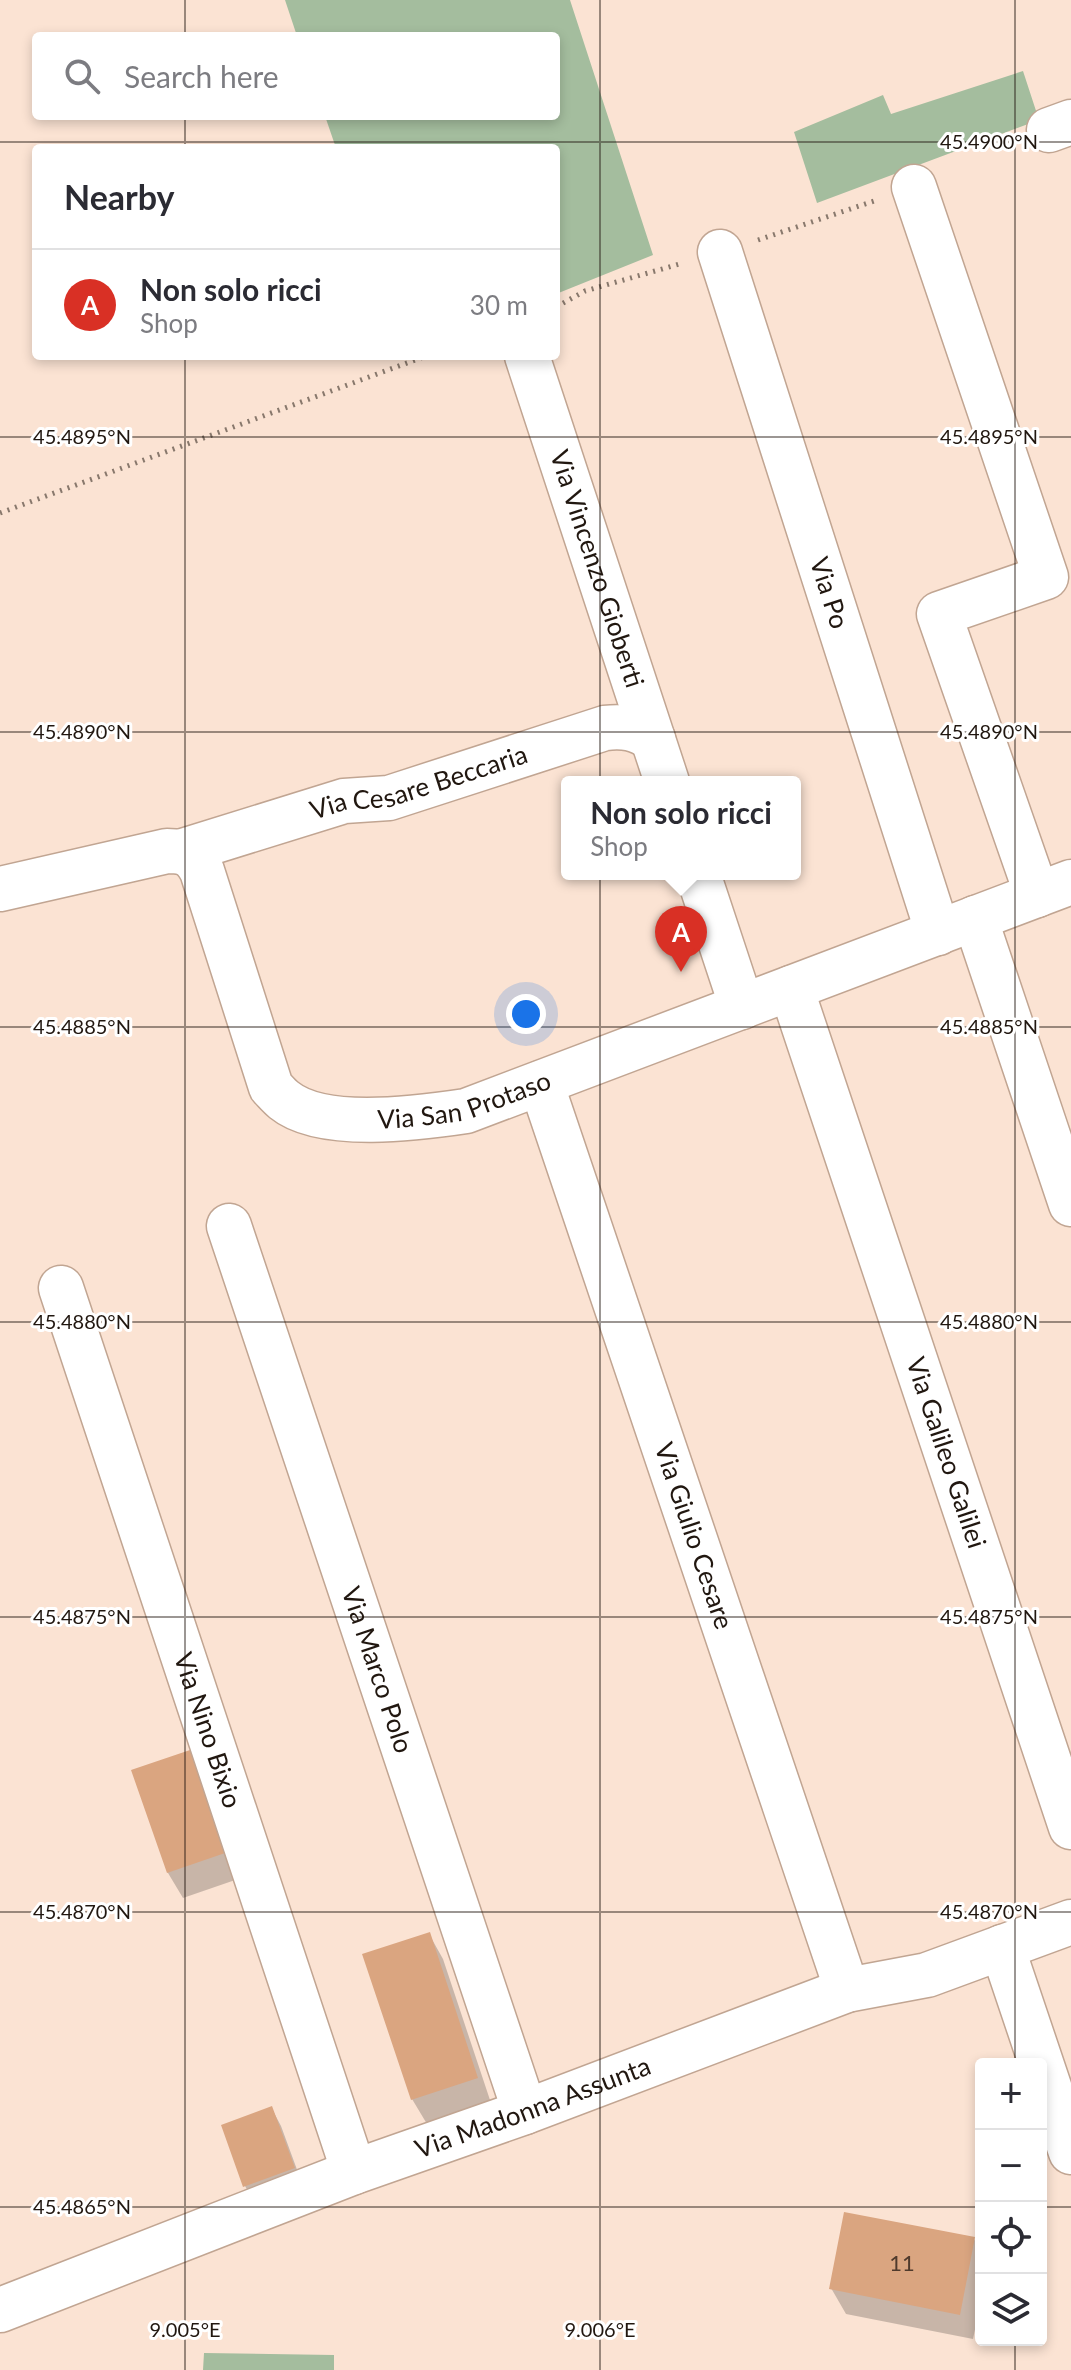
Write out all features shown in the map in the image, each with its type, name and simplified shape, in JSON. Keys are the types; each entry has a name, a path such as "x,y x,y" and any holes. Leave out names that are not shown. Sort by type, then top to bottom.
{"street":[{"path":"914,187 1046,577 939,614 1054,889"},
{"name":"Via Po","path":"720,252 957,926 1071,1204"},
{"name":"Via Vincenzo Gioberti","path":"528,360 665,776"},
{"name":"Via Cesare Beccaria","path":"183,851 344,801 389,798 605,728 625,726 653,739"},
{"path":"0,889 167,851 183,851"},
{"name":"Via San Protaso","path":"183,851 195,858 202,871 271,1087 285,1102 319,1115 359,1120 394,1120 466,1111 1054,889"},
{"path":"700,880 742,1007"},
{"name":"Via Galileo Galilei","path":"791,988 1071,1827"},
{"name":"Via Giulio Cesare","path":"541,1083 847,1990"},
{"name":"Via Marco Polo","path":"229,1226 525,2112"},
{"name":"Via Nino Bixio","path":"61,1288 354,2172"},
{"name":"Via Madonna Assunta","path":"0,2310 354,2172 525,2112 847,1990 927,1975 1071,1922"},
{"path":"1002,1947 1071,2152"}],"path":[{"path":"0,513 415,360"}],"green space":[{"path":"285,0 570,0 653,255 560,292 560,144 335,144 326,120 560,120 560,32 296,32"},
{"path":"1023,71 1039,120 817,203 794,132 883,95 891,114"},
{"path":"204,2353 334,2355 334,2370 203,2370"}],"building":[{"path":"193,1749 228,1852 167,1873 131,1770"},
{"path":"430,1932 478,2078 411,2100 362,1954"},
{"path":"272,2106 295,2168 243,2187 221,2125"},
{"path":"844,2212 975,2237 960,2315 829,2289"}],"place":[{"name":"Non solo ricci","path":"681,972"}]}
